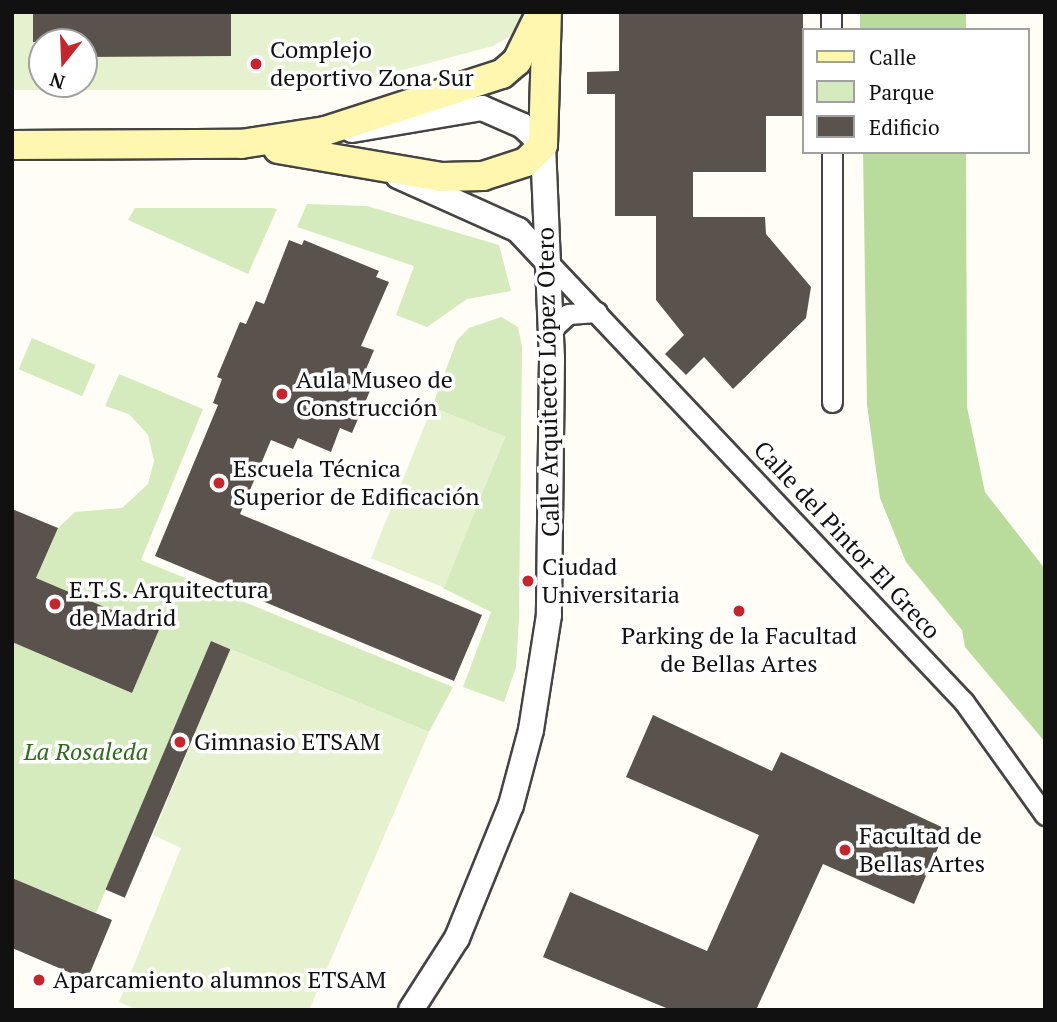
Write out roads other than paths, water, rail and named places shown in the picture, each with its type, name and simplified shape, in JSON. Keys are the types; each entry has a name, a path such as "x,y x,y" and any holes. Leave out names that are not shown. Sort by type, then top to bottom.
{"main road":[{"path":"241,144 325,131 502,74 517,61 541,12"},
{"path":"12,145 241,144 323,154 388,171 483,176 526,162 543,145 547,12"}],"street":[{"path":"325,131 395,126 482,108 515,121 543,145"},
{"name":"Calle Arquitecto López Otero","path":"411,1010 457,938 484,879 531,730 550,615 551,330 543,145"},
{"path":"832,154 832,402"},
{"path":"388,171 518,230 547,261"},
{"name":"Calle del Pintor El Greco","path":"547,261 964,702 1045,816"},
{"path":"551,330 568,314 597,312"}],"place":[{"name":"Complejo deportivo Zona Sur","path":"256,64"},
{"name":"Aula Museo de Construcción","path":"282,394"},
{"name":"Escuela Técnica Superior de Edificación","path":"219,483"},
{"name":"Ciudad Universitaria","path":"528,581"},
{"name":"E.T.S. Arquitectura de Madrid","path":"55,604"},
{"name":"Parking de la Facultad de Bellas Artes","path":"739,611"},
{"name":"Gimnasio ETSAM","path":"180,742"},
{"name":"Facultad de Bellas Artes","path":"845,850"},
{"name":"Aparcamiento alumnos ETSAM","path":"39,980"}],"park label":[{"name":"La Rosaleda","path":"86,752"}]}
